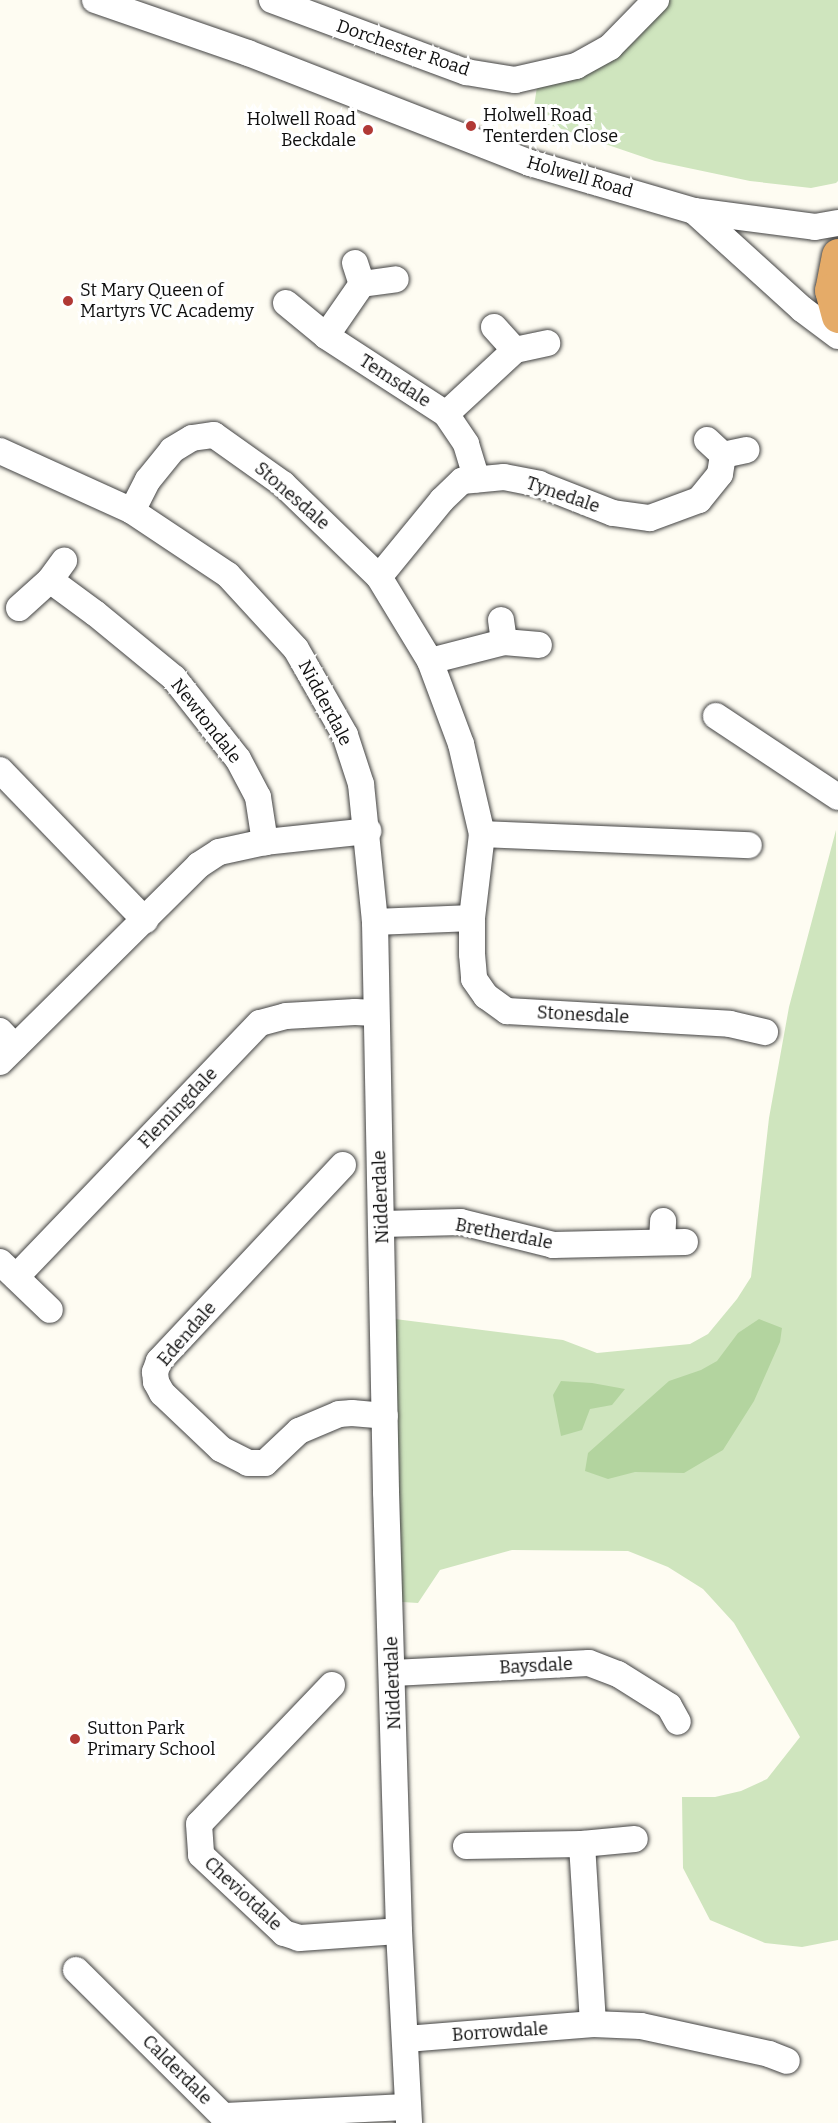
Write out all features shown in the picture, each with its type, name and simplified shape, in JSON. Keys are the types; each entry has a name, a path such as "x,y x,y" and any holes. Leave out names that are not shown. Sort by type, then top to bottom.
{"highway":[{"path":"838,255 831,290 838,316"}],"street":[{"name":"Holwell Road","path":"95,0 248,53 511,157 694,211 815,227 838,223"},
{"name":"Dorchester Road","path":"272,0 466,72 515,80 576,66 610,47 656,0"},
{"path":"694,211 802,309 838,336"},
{"path":"326,336 358,273 396,279"},
{"name":"Temsdale","path":"286,303 326,336 446,414 466,444 477,479"},
{"path":"494,327 515,350"},
{"path":"446,414 515,350 547,343"},
{"name":"Stonesdale","path":"132,511 148,480 172,450 192,438 214,435 283,484 379,577 430,661 461,744 482,834 472,918 474,979 486,996 507,1011 730,1024 765,1032"},
{"name":"Tynedale","path":"379,577 442,500 462,481 504,477 539,484 613,513 650,518 699,500 720,474 725,448"},
{"name":"Nidderdale","path":"0,451 132,511 228,575 296,649 345,735 361,784 368,831 375,922 375,1013 399,1931 409,2115"},
{"name":"Newtondale","path":"19,608 57,571 95,613 174,678 237,759 258,797 265,843"},
{"path":"430,661 503,631 539,645"},
{"path":"716,716 838,797"},
{"path":"0,770 145,920"},
{"path":"5,1047 145,920 199,865 219,852 265,843 368,831"},
{"path":"482,834 749,845"},
{"path":"375,922 472,918"},
{"name":"Flemingdale","path":"50,1310 8,1270 260,1023 286,1016 375,1013"},
{"name":"Edendale","path":"343,1165 159,1360 155,1372 156,1382 162,1393 221,1449 248,1463 265,1463 299,1431 339,1414 385,1416"},
{"name":"Bretherdale","path":"382,1224 461,1222 553,1245 670,1235"},
{"name":"Baysdale","path":"393,1673 589,1663 618,1674 676,1709"},
{"name":"Cheviotdale","path":"332,1685 199,1824 201,1855 284,1933 299,1938 399,1931"},
{"path":"466,1846 582,1844 635,1839"},
{"path":"582,1844 593,2024"},
{"name":"Calderdale","path":"76,1970 224,2116 409,2115"},
{"name":"Borrowdale","path":"406,2039 593,2024 641,2026 776,2050"}],"green space":[{"path":"670,0 838,0 838,181 836,183 811,188 750,181 655,161 532,119 537,87 601,61 636,40"},
{"path":"836,830 838,1940 802,1947 765,1943 710,1920 683,1868 682,1797 715,1797 741,1791 767,1779 800,1737 734,1623 703,1589 668,1567 628,1551 512,1550 440,1570 418,1603 402,1602 395,1319 563,1340 597,1353 690,1344 708,1334 737,1299 751,1277 769,1118 789,1007"},
{"path":"759,1319 782,1328 780,1342 754,1401 723,1450 684,1473 635,1472 608,1479 585,1471 588,1453 669,1381 701,1370 717,1361 738,1333"},
{"path":"561,1381 592,1383 625,1389 612,1405 590,1409 582,1430 561,1436 553,1395"}],"place":[{"name":"Holwell Road Tenterden Close","path":"471,126"},
{"name":"Holwell Road Beckdale","path":"368,130"},
{"name":"St Mary Queen of Martyrs VC Academy","path":"68,301"},
{"name":"Sutton Park Primary School","path":"75,1739"}]}
